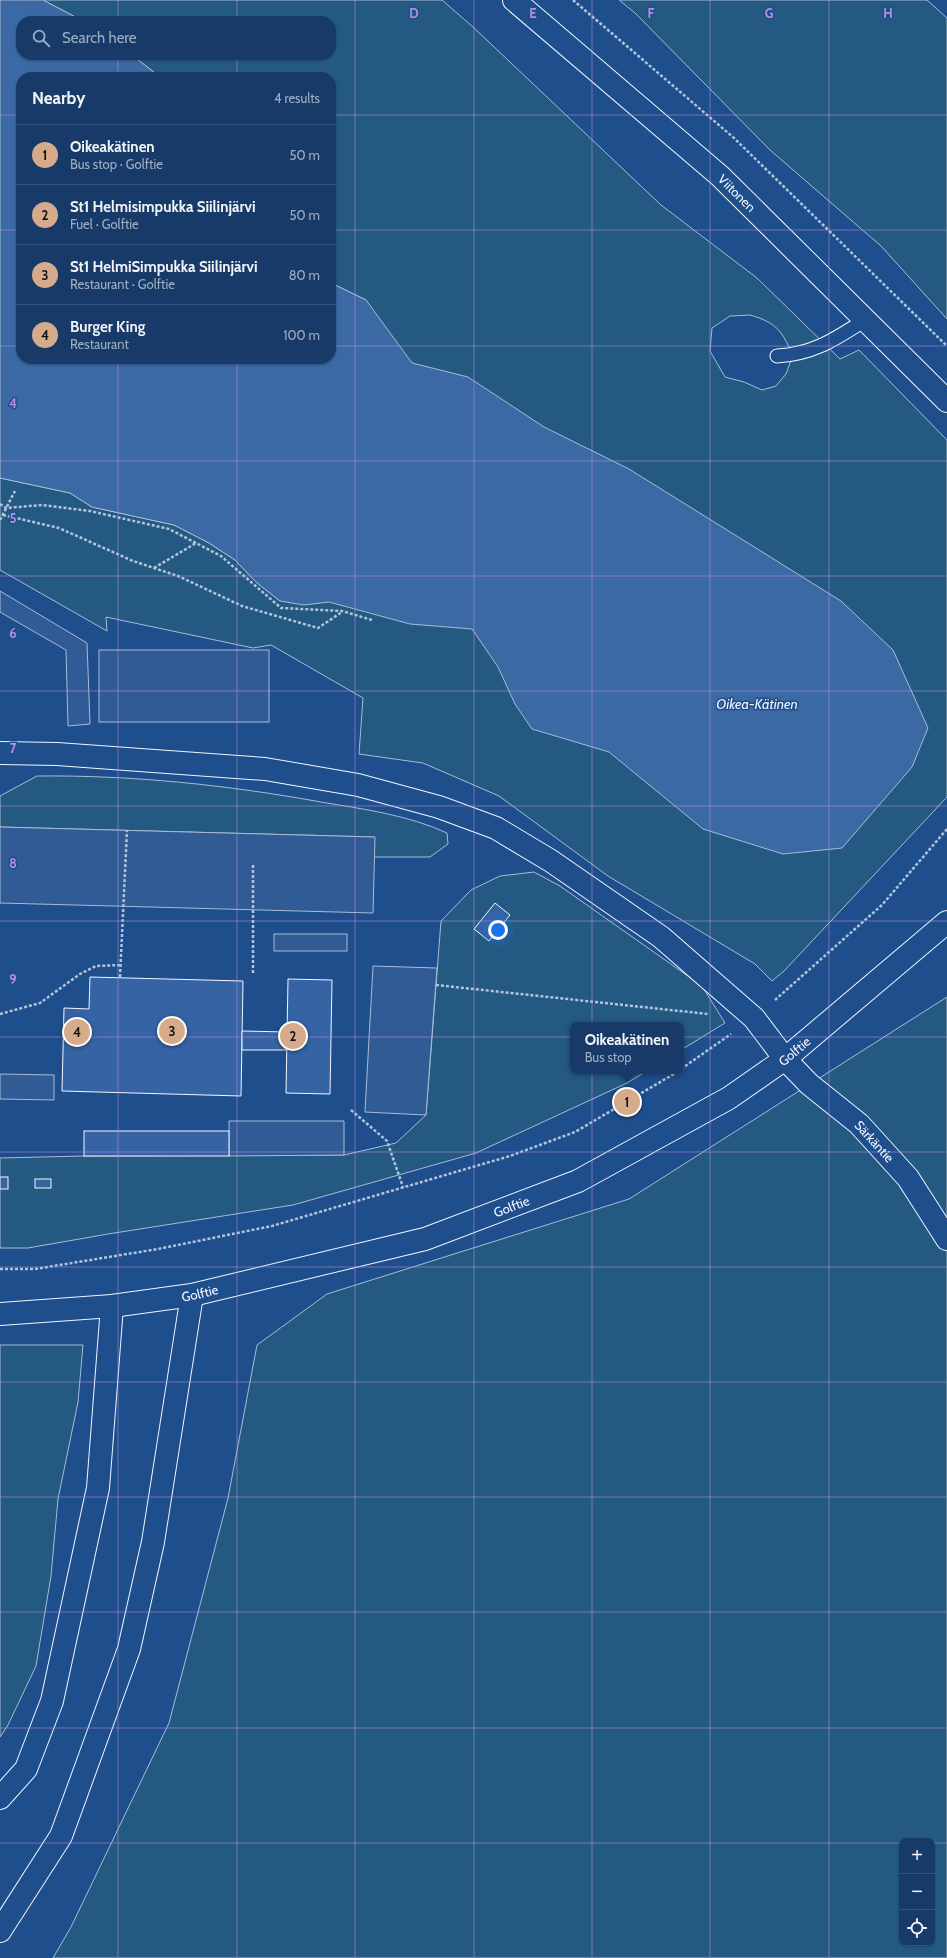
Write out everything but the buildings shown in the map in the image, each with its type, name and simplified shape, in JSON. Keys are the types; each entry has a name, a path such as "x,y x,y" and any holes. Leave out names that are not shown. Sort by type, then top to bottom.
{"main road":[{"name":"Viitonen","path":"514,0 720,176 947,401"},
{"name":"Särkäntie","path":"0,753 57,754 265,769 358,785 439,807 496,828 551,861 661,937 754,1018 785,1058 809,1084 859,1124 908,1178 947,1239"},
{"name":"Golftie","path":"0,1314 112,1306 192,1296 425,1239 578,1181 729,1098 785,1058 947,922"},
{"path":"0,1931 61,1836 129,1649 153,1542 192,1296"},
{"path":"0,1798 26,1769 52,1701 98,1488 112,1306"}],"lane":[{"path":"777,356 793,355 825,345 865,320"}],"path":[{"path":"573,0 734,138 947,346"},
{"path":"0,520 15,491"},
{"path":"0,504 6,508 42,505 90,511 169,529 221,556 281,608 342,611 372,620"},
{"path":"3,515 59,528 133,561 178,576 242,606 318,628 342,611"},
{"path":"154,568 197,543"},
{"path":"684,1067 754,1018 882,905 947,829"},
{"path":"120,977 127,830"},
{"path":"253,865 253,973"},
{"path":"0,1014 40,1003 80,974 96,966 121,964"},
{"path":"436,985 714,1014"},
{"path":"0,1269 35,1269 158,1250 272,1226 510,1156 575,1132 673,1074"},
{"path":"351,1110 387,1141 403,1187"}],"shaded area":[{"path":"43,0 442,0 473,27 661,205 757,278 840,359 859,350 947,440 947,797 784,971 772,981 755,964 608,876 499,796 423,763 359,754 363,698 271,645 253,648 106,617 107,631 0,570 0,478 70,493 92,507 174,525 209,543 235,560 256,582 280,601 366,300 336,285 336,72 154,72 138,60 336,60 336,16 73,16","holes":["750,315 766,321 781,333 793,355 786,374 776,386 762,390 744,382 725,377 710,351 712,328 730,316"]},
{"path":"619,0 927,0 947,18 947,319 881,246 770,150 635,13"},
{"path":"0,591 87,643 90,724 68,726 66,650 0,612"},
{"path":"99,650 269,650 269,722 99,722"},
{"path":"37,776 144,779 215,786 286,796 401,817 447,833 448,844 430,857 374,857 374,837 0,827 0,796"},
{"path":"0,827 375,837 373,913 0,903"},
{"path":"534,872 560,886 702,986 725,1023 684,1048 684,1022 570,1022 570,1074 642,1074 627,1083 476,1153 293,1205 28,1248 0,1248 0,1158 84,1156 344,1155 396,1143 426,1115 441,921 471,890 500,876"},
{"path":"274,934 347,934 347,951 274,951"},
{"path":"373,966 437,968 426,1115 365,1112"},
{"path":"947,997 947,1958 53,1958 71,1927 169,1723 228,1498 257,1345 327,1294 629,1199"},
{"path":"0,1074 54,1075 54,1100 0,1099"},
{"path":"229,1121 344,1121 344,1155 229,1156"},
{"path":"0,1345 83,1345 78,1402 58,1499 51,1576 36,1666 8,1725 0,1737"}],"water":[{"name":"Oikea-Kätinen","path":"0,0 43,0 73,16 16,16 16,60 138,60 154,72 16,72 16,364 336,364 336,285 366,300 412,363 468,377 544,427 629,469 841,601 893,650 928,728 912,767 842,848 783,854 703,829 609,752 532,729 515,704 498,667 472,629 410,624 329,602 304,605 280,601 256,582 235,560 209,543 174,525 92,507 70,493 0,478"}],"place":[{"name":"St1 HelmiSimpukka Siilinjärvi","path":"172,1031"},
{"name":"Burger King","path":"77,1032"},
{"name":"St1 Helmisimpukka Siilinjärvi","path":"293,1036"},
{"name":"Oikeakätinen","path":"627,1102"}]}
